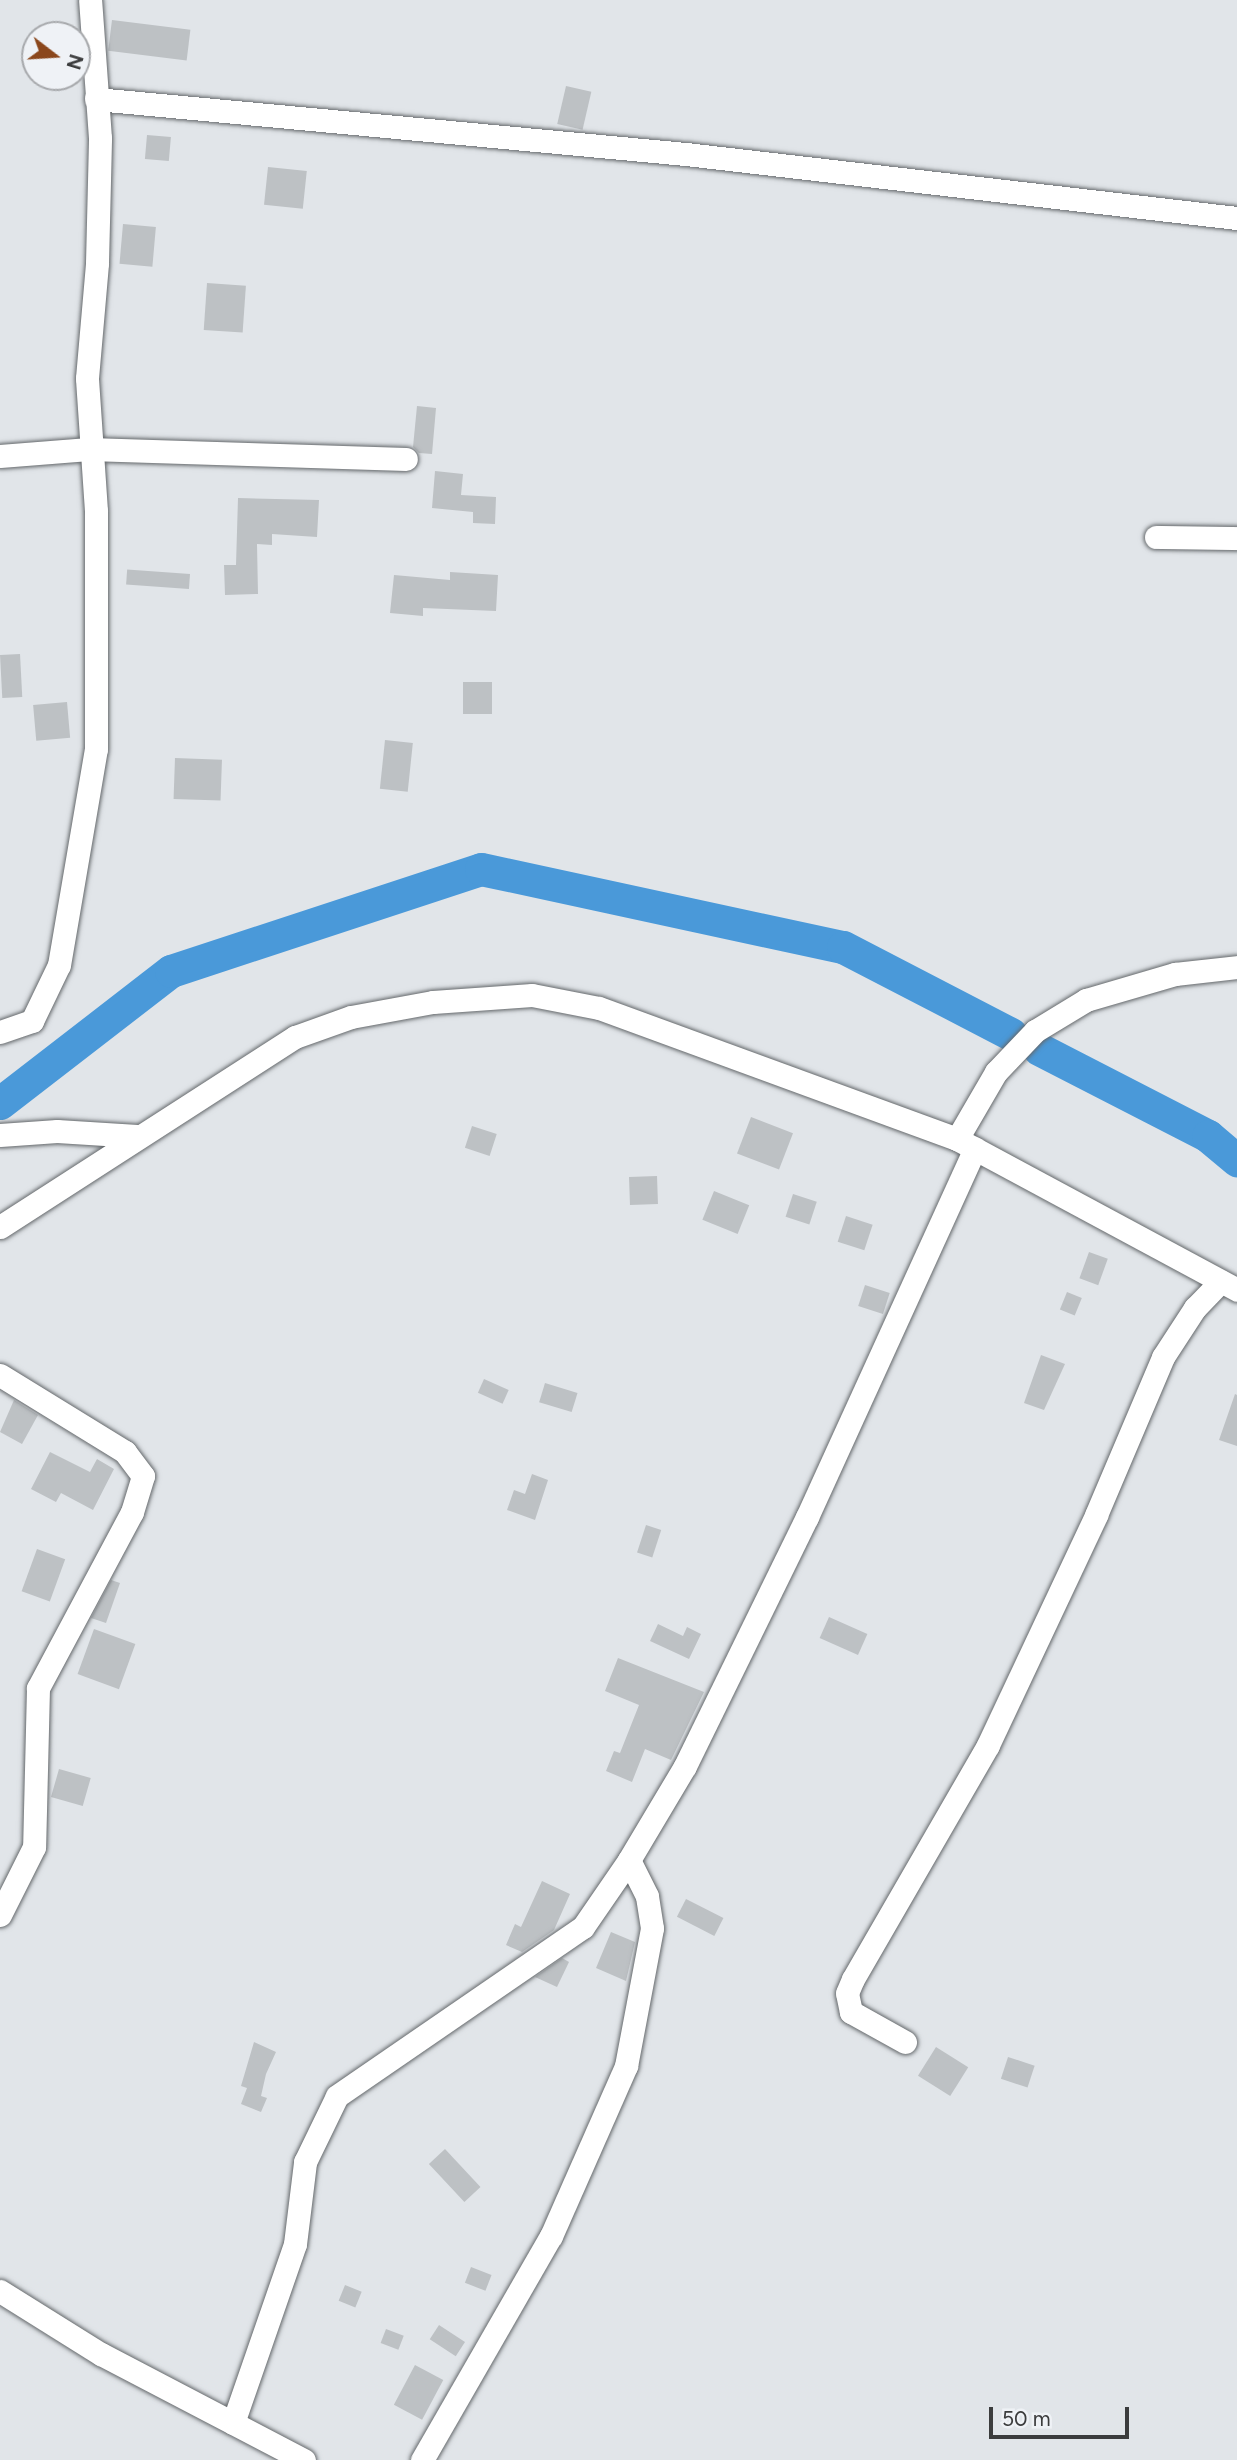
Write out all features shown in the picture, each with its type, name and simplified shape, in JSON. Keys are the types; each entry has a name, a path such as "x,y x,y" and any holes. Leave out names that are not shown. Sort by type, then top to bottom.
{"street":[{"path":"0,1032 33,1021 55,976 91,783 98,710 96,511 89,449 87,378 100,170 90,0"},
{"path":"96,99 686,154 1237,218"},
{"path":"0,456 89,449 406,459"},
{"path":"1156,537 1237,538"},
{"path":"233,2423 295,2244 305,2162 337,2096 583,1927 629,1860 685,1766 807,1517 996,1072 1035,1031 1086,1000 1175,974 1237,967"},
{"path":"0,1227 137,1136 295,1037 351,1017 433,1002 532,995 599,1008 966,1144 1229,1285 1195,1308 1163,1357 1096,1514 988,1745 847,1993 851,2012 905,2042"},
{"path":"0,1135 57,1131 137,1136"},
{"path":"0,1375 125,1452 143,1476 132,1512 38,1688 34,1847 0,1915"},
{"path":"422,2460 551,2236 626,2067 652,1928 647,1896 629,1860"},
{"path":"0,2291 101,2354 304,2460"}],"building":[{"path":"112,20 190,30 187,60 108,51"},
{"path":"566,86 591,92 583,130 557,124"},
{"path":"147,135 171,137 169,161 145,159"},
{"path":"268,167 307,171 303,209 264,205"},
{"path":"123,224 156,227 152,267 120,264"},
{"path":"207,283 246,286 243,333 204,330"},
{"path":"417,406 436,408 432,454 419,453 413,447"},
{"path":"435,471 463,474 461,495 496,497 495,524 473,523 473,512 432,508"},
{"path":"238,498 319,500 317,537 272,534 272,545 257,544 258,594 225,595 224,565 236,565"},
{"path":"127,570 190,574 189,589 126,585"},
{"path":"450,572 498,575 496,611 423,608 423,616 390,613 394,575 450,580"},
{"path":"20,654 22,697 2,698 0,655"},
{"path":"463,682 492,682 492,714 463,714"},
{"path":"67,702 70,738 36,741 33,705"},
{"path":"385,740 413,743 408,792 380,789"},
{"path":"175,758 222,760 221,801 174,799"},
{"path":"751,1117 793,1133 779,1170 737,1153"},
{"path":"472,1126 497,1134 490,1156 465,1148"},
{"path":"657,1176 658,1204 630,1205 629,1177"},
{"path":"714,1191 749,1205 738,1234 702,1220"},
{"path":"793,1194 817,1202 809,1225 786,1217"},
{"path":"846,1216 873,1225 864,1250 838,1242"},
{"path":"1089,1252 1108,1259 1098,1285 1079,1278"},
{"path":"865,1285 890,1293 883,1314 858,1306"},
{"path":"1067,1292 1082,1298 1075,1316 1060,1310"},
{"path":"1041,1355 1065,1364 1044,1410 1024,1403"},
{"path":"484,1379 509,1390 503,1404 478,1393"},
{"path":"545,1383 578,1393 572,1412 539,1402"},
{"path":"1235,1394 1237,1395 1237,1446 1219,1440"},
{"path":"14,1400 38,1415 22,1444 0,1432"},
{"path":"50,1452 90,1472 97,1459 114,1469 93,1510 61,1493 56,1502 31,1489"},
{"path":"532,1474 548,1480 535,1520 507,1510 514,1490 525,1494"},
{"path":"646,1525 661,1530 652,1558 637,1553"},
{"path":"37,1549 65,1559 50,1602 22,1591"},
{"path":"111,1580 120,1583 106,1623 91,1618"},
{"path":"829,1617 867,1634 858,1655 820,1638"},
{"path":"658,1624 683,1636 687,1627 701,1634 689,1659 650,1641"},
{"path":"94,1629 135,1644 119,1689 78,1674"},
{"path":"618,1658 704,1692 671,1760 645,1749 632,1782 606,1771 614,1751 620,1753 639,1705 605,1691"},
{"path":"59,1769 91,1778 83,1806 51,1797"},
{"path":"542,1881 570,1894 554,1930 522,1952 506,1945 515,1924 521,1927"},
{"path":"686,1899 723,1918 714,1936 677,1917"},
{"path":"611,1932 635,1942 626,1981 596,1968"},
{"path":"562,1958 569,1962 557,1987 535,1977"},
{"path":"254,2042 276,2052 266,2074 261,2096 267,2098 261,2112 241,2104 247,2088 241,2086"},
{"path":"936,2047 968,2067 950,2096 918,2076"},
{"path":"1008,2057 1035,2066 1028,2088 1001,2079"},
{"path":"445,2149 480,2187 464,2202 429,2164"},
{"path":"471,2267 492,2275 485,2291 465,2283"},
{"path":"345,2285 362,2292 355,2308 339,2301"},
{"path":"439,2325 465,2342 456,2356 430,2339"},
{"path":"386,2329 404,2336 398,2350 381,2343"},
{"path":"415,2365 443,2380 422,2420 394,2405"}],"waterway":[{"path":"0,1103 171,971 481,869 843,947 1011,1034"},
{"path":"1039,1049 1208,1136 1237,1160"}]}
